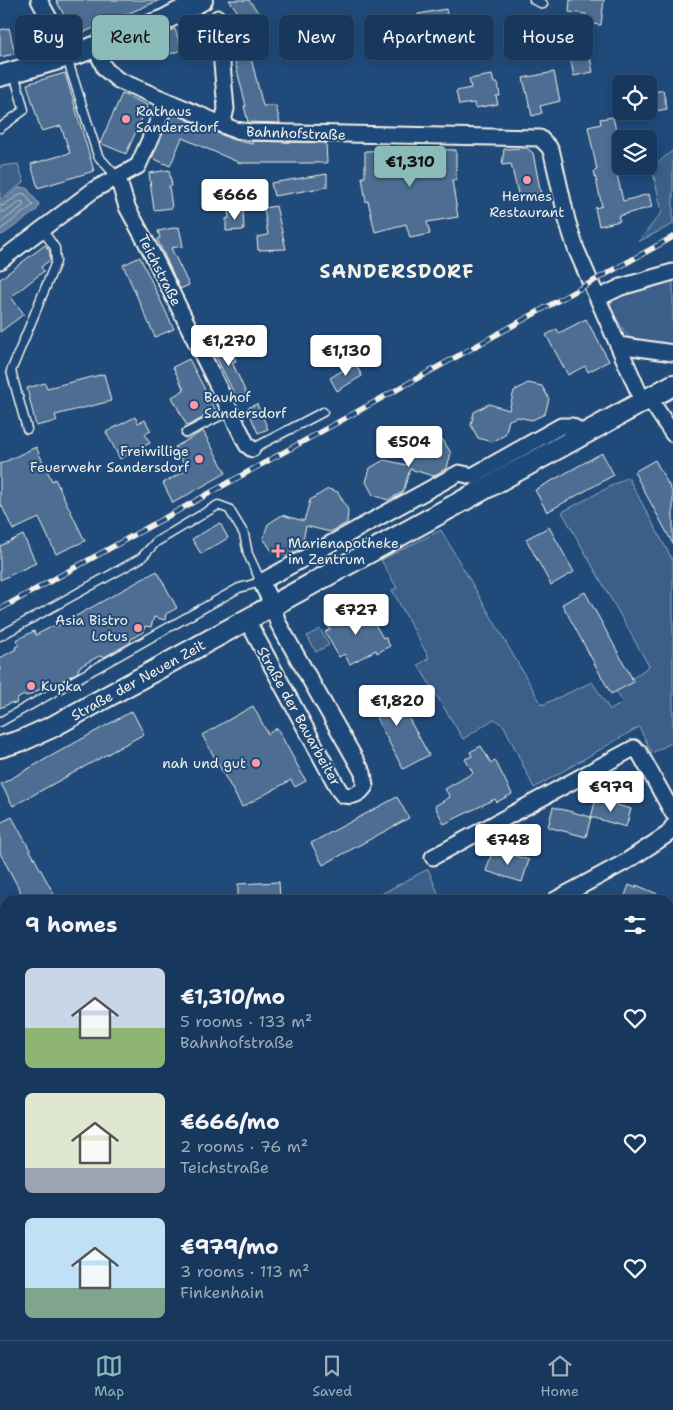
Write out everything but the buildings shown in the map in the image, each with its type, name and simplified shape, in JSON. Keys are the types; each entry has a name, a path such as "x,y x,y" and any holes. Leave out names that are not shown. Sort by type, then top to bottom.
{"street":[{"path":"39,0 47,15"},
{"path":"169,17 202,0"},
{"path":"7,75 60,60"},
{"name":"Bahnhofstraße","path":"101,60 105,69 118,80 235,130 249,132 540,138 552,153 567,220 590,283 618,345 646,400 673,434"},
{"path":"222,60 226,109 222,125"},
{"path":"0,261 95,189 138,166 167,101"},
{"name":"Teichstraße","path":"118,178 128,207 247,445 252,449"},
{"path":"598,298 621,287 673,272"},
{"path":"618,345 673,353"},
{"name":"Straße der Neuen Zeit","path":"3,744 52,727 385,544 474,485 584,435 673,384"},
{"name":"Straße der Neuen Zeit","path":"261,582 459,473 474,485"},
{"path":"373,521 385,544"},
{"path":"261,582 273,606"},
{"name":"Straße der Bauarbeiter","path":"247,620 339,790 343,795 355,795 365,786 363,773 278,623 273,606"},
{"path":"433,857 634,748 639,752 671,805"},
{"path":"564,895 628,861 668,834 673,826"}],"lane":[{"path":"534,0 543,4"},
{"name":"Teichstraße","path":"68,60 98,156 118,178"},
{"path":"0,128 24,110 7,75"},
{"path":"27,428 11,371 56,262 55,248 42,229"},
{"path":"186,433 230,411"},
{"name":"Teichstraße","path":"252,449 323,412"},
{"path":"0,636 142,558 156,542 218,505 230,508 244,534 248,554 261,582 239,588 0,722"}],"shaded area":[{"path":"673,150 673,224 638,242 662,212 654,175 657,175 657,164"},
{"path":"18,164 24,182 0,200 0,166"},
{"path":"673,279 673,344 630,340 612,312 610,298"},
{"path":"628,477 673,561 673,742 652,753 639,727 534,788 504,726 494,719 463,739 418,665 429,658 392,590 397,588 381,560 441,530 542,705 592,682 610,710 623,703 616,691 649,666 562,512"},
{"path":"320,629 329,645 316,652 307,636"},
{"path":"428,869 439,895 379,895"}],"water":[{"path":"20,187 27,188 39,204 37,210 0,235 0,202"}],"railway":[{"path":"0,609 673,237"}],"place":[{"name":"Rathaus Sandersdorf","path":"126,119"},
{"name":"Hermes Restaurant","path":"527,180"},
{"name":"Bauhof Sandersdorf","path":"194,405"},
{"name":"Freiwillige Feuerwehr Sandersdorf","path":"199,459"},
{"name":"Marienapotheke im Zentrum","path":"278,551"},
{"name":"Asia Bistro Lotus","path":"138,628"},
{"name":"Kupka","path":"31,686"},
{"name":"nah und gut","path":"256,763"}],"district":[{"name":"SANDERSDORF","path":"397,271"}]}
